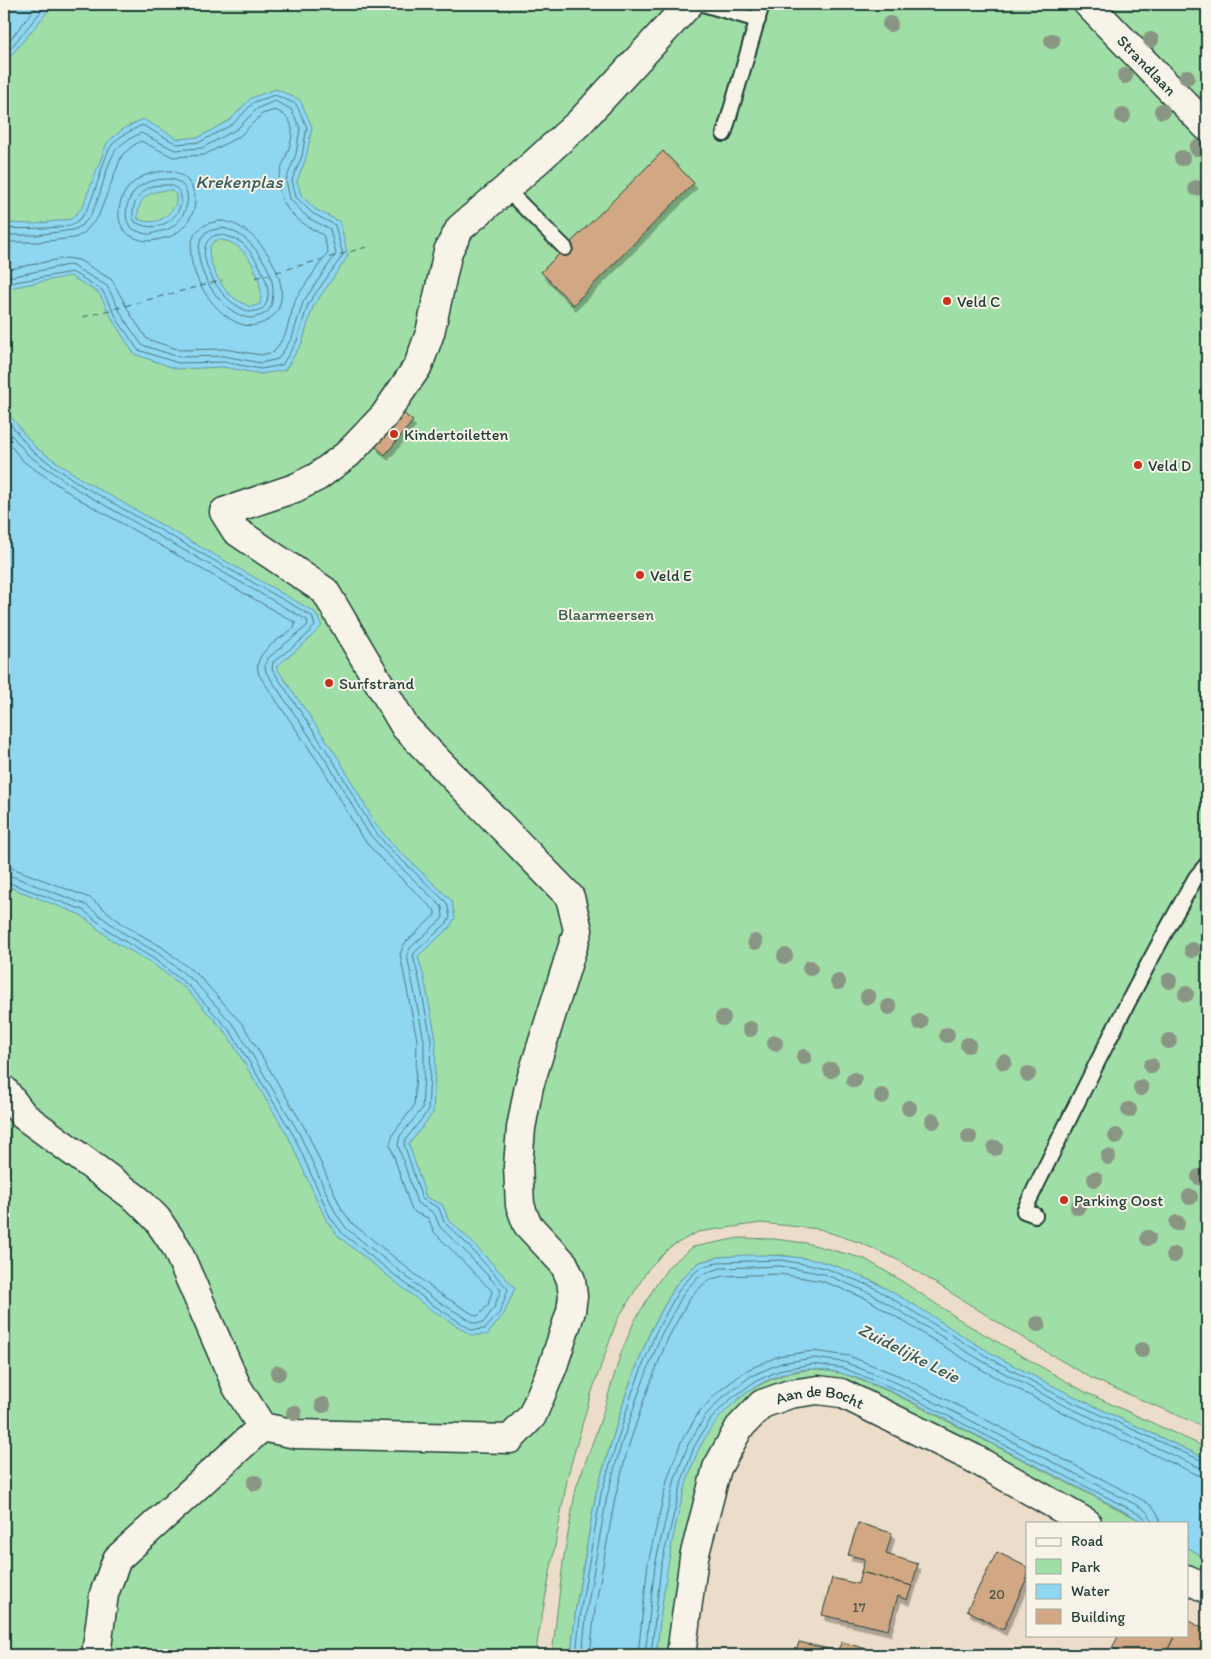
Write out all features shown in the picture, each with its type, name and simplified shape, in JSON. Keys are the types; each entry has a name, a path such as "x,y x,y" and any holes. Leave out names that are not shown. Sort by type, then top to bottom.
{"street":[{"path":"4,1090 24,1116 138,1199 157,1219 176,1247 237,1387 262,1427 296,1434 510,1439 532,1416 553,1366 574,1296 571,1280 564,1264 528,1224 520,1205 518,1166 521,1128 529,1086 578,930 570,897 404,727 325,591 236,531 224,512 294,488 316,477 348,454 384,416 418,366 430,333 448,251 460,228 579,123 689,4"},
{"name":"Strandlaan","path":"1088,4 1207,127"},
{"name":"Aan de Bocht","path":"680,1655 694,1557 717,1468 739,1428 762,1404 790,1394 818,1390 842,1393 973,1458 1085,1522"},
{"path":"96,1655 104,1594 116,1559 262,1427"},
{"path":"1188,1580 1207,1590"}],"lane":[{"path":"703,4 758,20"},
{"path":"724,134 762,4"},
{"path":"506,189 565,248"},
{"path":"1035,1215 1024,1211 1132,994 1196,877 1207,864"}],"green space":[{"name":"Blaarmeersen","path":"4,4 1207,4 1207,1428 1093,1379 1031,1343 902,1262 861,1243 819,1229 761,1223 698,1232 670,1247 649,1268 617,1320 590,1397 568,1475 537,1643 537,1655 4,1655"},
{"path":"739,1238 774,1239 806,1243 865,1259 968,1325 1085,1392 1207,1448 1207,1459 1062,1391 988,1352 875,1282 827,1263 781,1255 719,1257 700,1262 676,1285 651,1330 627,1391 596,1493 576,1607 571,1655 552,1655 563,1562 576,1488 600,1422 621,1353 634,1322 669,1266 693,1247"},
{"path":"813,1369 842,1373 893,1393 1143,1522 1105,1522 871,1399 744,1410 669,1655 656,1655 666,1568 671,1542 688,1478 704,1438 725,1410 747,1392 772,1379"},
{"path":"1188,1548 1207,1559 1207,1576 1188,1566"}],"water":[{"path":"4,4 54,4 4,64"},
{"name":"Krekenplas","path":"276,89 300,100 312,127 306,158 297,181 301,195 315,209 340,222 348,256 313,307 302,343 285,370 261,374 223,367 177,369 134,354 115,324 99,293 70,276 4,289 4,223 35,224 71,219 82,208 107,143 123,129 143,119 178,139 199,137 230,120 251,98","holes":["171,190 176,195 176,204 169,214 160,220 150,222 138,219 140,204 147,196 152,193","217,240 227,241 245,253 256,273 261,294 260,304 251,307 232,297 223,287 215,273 209,250"]},
{"path":"4,408 35,447 83,480 315,612 322,626 276,667 339,759 376,825 393,845 452,901 455,918 450,927 418,956 436,1039 435,1073 433,1113 409,1144 426,1197 443,1205 448,1219 515,1288 504,1314 487,1335 471,1335 427,1307 339,1237 326,1220 289,1138 227,1034 187,990 152,963 113,941 81,915 4,885"},
{"name":"Zuidelijke Leie","path":"748,1255 798,1257 827,1263 852,1272 898,1295 1033,1376 1207,1459 1207,1559 1188,1548 1188,1522 1143,1522 901,1396 856,1378 834,1372 814,1369 796,1370 762,1383 731,1405 707,1434 699,1449 687,1482 672,1541 656,1655 571,1655 576,1607 596,1493 627,1391 651,1330 676,1285 700,1262 719,1257"}],"building":[{"path":"663,151 694,183 573,305 541,272"},
{"name":"Kindertoiletten","path":"403,413 413,421 385,455 375,446"},
{"path":"858,1523 892,1533 886,1554 918,1564 912,1586 861,1572 865,1559 848,1555"},
{"path":"997,1552 1026,1566 1026,1580 1003,1630 967,1610"},
{"path":"861,1572 912,1586 907,1600 898,1596 888,1630 822,1615 832,1578 858,1584"},
{"path":"1188,1621 1207,1631 1196,1655 1165,1655 1174,1636 1188,1636"},
{"path":"1118,1636 1174,1636 1165,1655 1128,1655 1112,1648"},
{"path":"799,1642 837,1651 842,1642 874,1651 873,1655 795,1655"}],"ferry route":[{"path":"255,278 367,247"},
{"path":"83,317 223,280"}],"place":[{"name":"Veld C","path":"947,301"},
{"name":"Kindertoiletten","path":"394,434"},
{"name":"Veld D","path":"1138,465"},
{"name":"Veld E","path":"640,575"},
{"name":"Surfstrand","path":"329,683"},
{"name":"Parking Oost","path":"1064,1200"}]}
